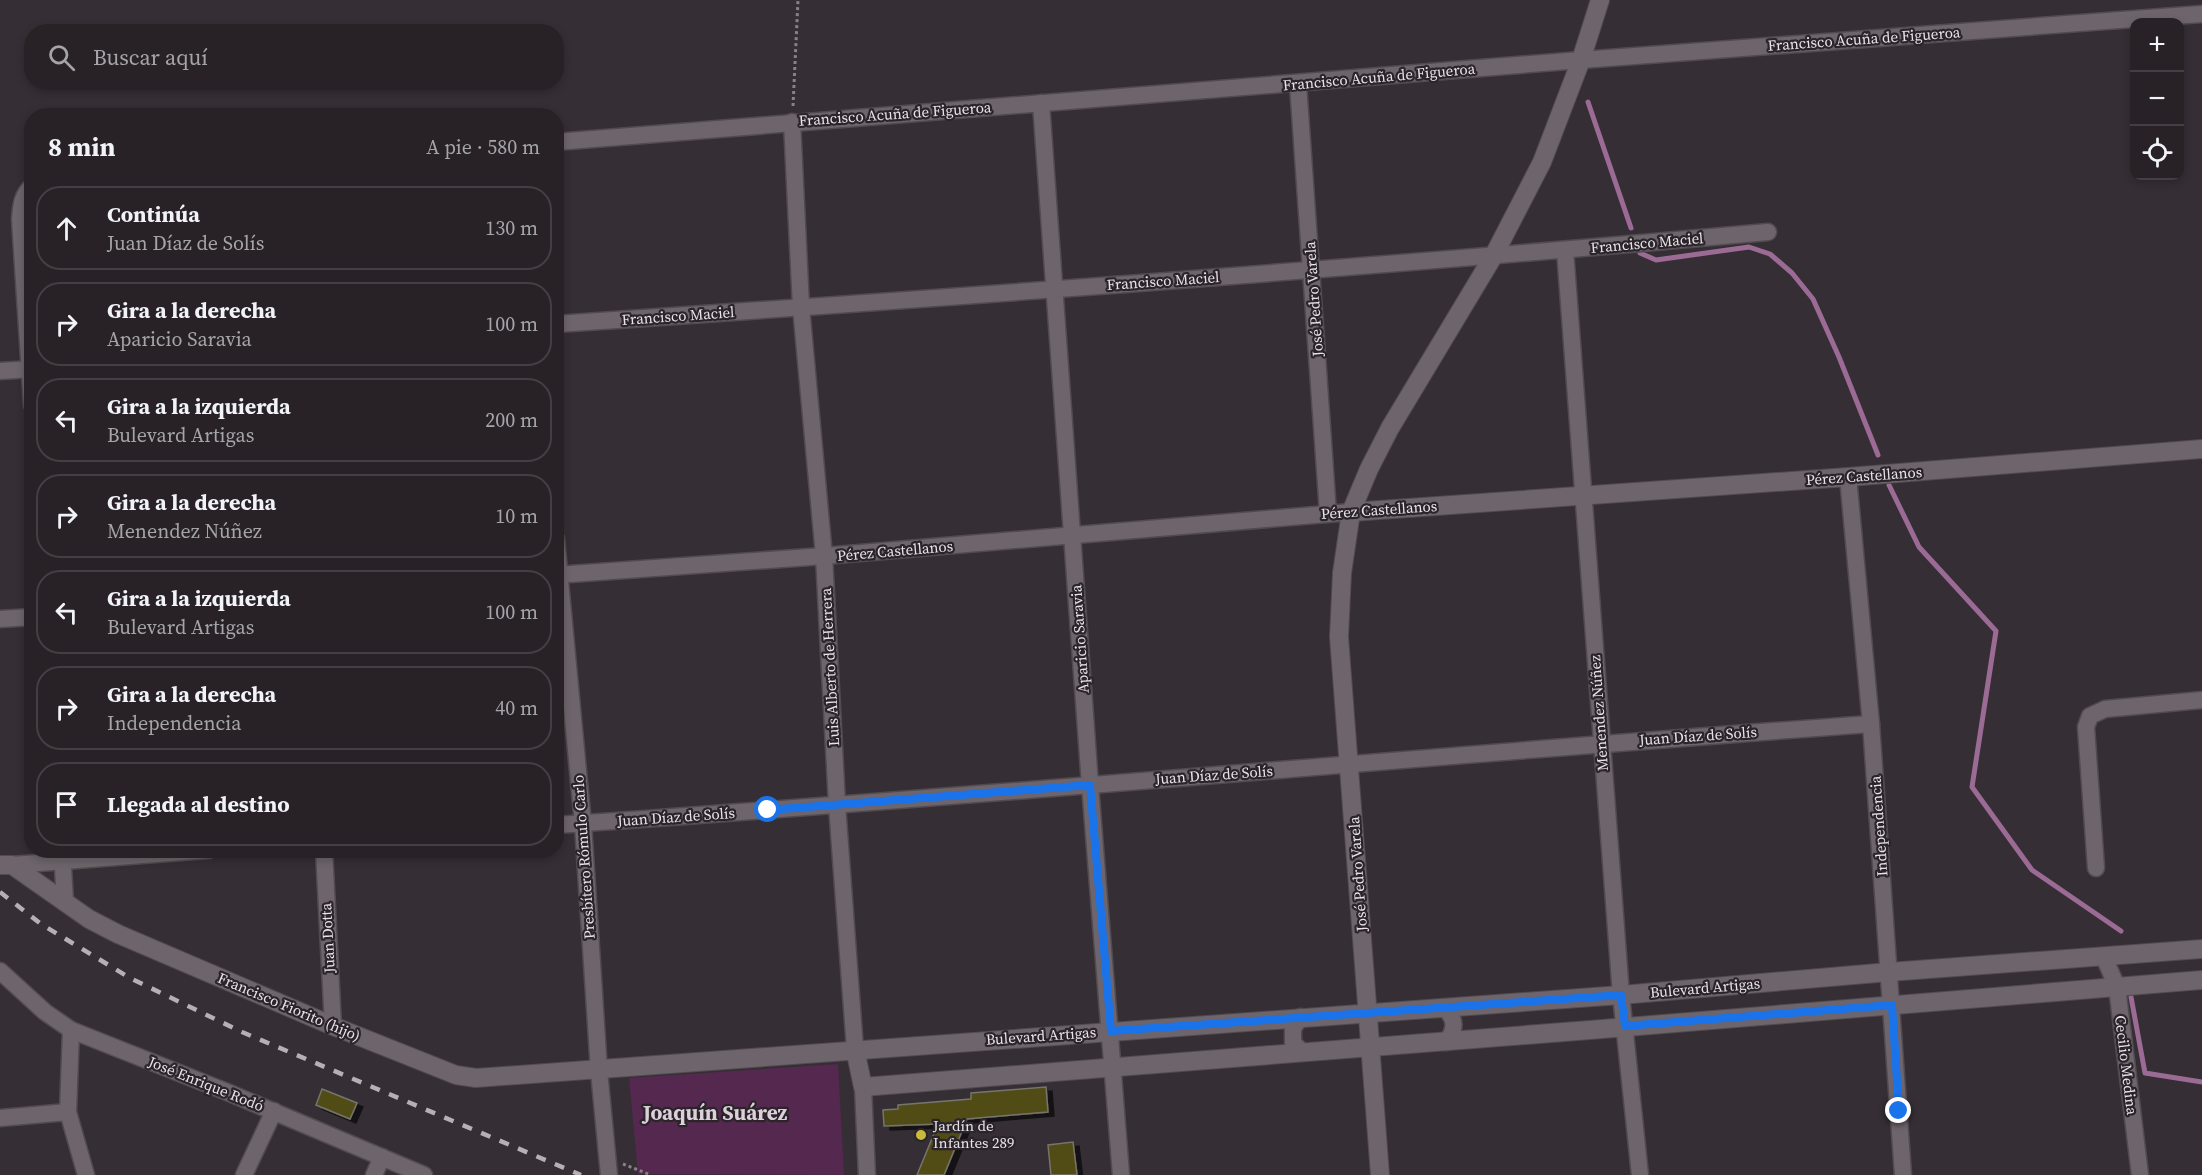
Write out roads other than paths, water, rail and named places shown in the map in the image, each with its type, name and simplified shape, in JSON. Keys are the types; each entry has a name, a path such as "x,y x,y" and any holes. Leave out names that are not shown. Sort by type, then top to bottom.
{"street":[{"name":"José Pedro Varela","path":"1380,1175 1339,637 1341,573 1351,512 1390,428 1494,255 1542,162 1581,60 1600,0"},
{"name":"Francisco Acuña de Figueroa","path":"564,141 1581,60 2202,14"},
{"name":"José Pedro Varela","path":"1298,84 1328,513"},
{"name":"Aparicio Saravia","path":"1041,103 1090,785 1121,1175"},
{"name":"Luis Alberto de Herrera","path":"792,122 801,307 824,556 837,805 855,1049 863,1087 867,1175"},
{"path":"24,197 21,202 20,219 24,279"},
{"name":"Francisco Maciel","path":"564,323 1054,289 1768,232"},
{"name":"Menendez Núñez","path":"1564,250 1621,995 1640,1175"},
{"path":"0,371 24,369"},
{"name":"Pérez Castellanos","path":"564,575 824,556 1328,513 1848,477 2202,449"},
{"name":"Independencia","path":"1848,477 1871,724 1903,1175"},
{"path":"0,619 24,618"},
{"name":"Presbítero Rómulo Carlo","path":"564,635 583,824 598,1071 609,1175"},
{"path":"2096,868 2086,727 2090,716 2105,708 2202,700"},
{"name":"Juan Díaz de Solís","path":"564,825 1871,724"},
{"path":"6,865 55,858"},
{"path":"62,858 65,902"},
{"name":"Juan Dotta","path":"324,858 333,1026"},
{"name":"Francisco Fiorito (hijo)","path":"6,865 89,919 118,934 333,1026 456,1075 476,1078 598,1071"},
{"name":"Bulevard Artigas","path":"598,1071 855,1049 1621,995 2202,949"},
{"name":"Cecilio Medina","path":"2104,957 2117,987 2140,1175"},
{"name":"José Enrique Rodó","path":"0,971 45,1012 71,1030 274,1111 424,1175"},
{"name":"Bulevard Artigas","path":"863,1087 2202,980"},
{"path":"1445,1008 1453,1018 1454,1031 1447,1042"},
{"path":"1300,1017 1293,1028 1293,1043 1302,1052"},
{"path":"71,1030 68,1112 86,1175"},
{"path":"244,1175 274,1111"},
{"path":"0,1118 68,1112"},
{"path":"374,1175 382,1157"}],"waterway":[{"path":"1588,102 1631,228"},
{"path":"1640,253 1656,260 1749,247 1770,254 1792,273 1813,299 1878,455"},
{"path":"1889,485 1919,547 1996,631 1972,787 2032,870 2121,931"},
{"path":"2131,997 2145,1073 2202,1082"}],"railway":[{"path":"0,892 41,924 130,978 242,1032 581,1175"}],"place":[{"name":"Jardín de Infantes 289","path":"921,1135"}],"district":[{"name":"Joaquín Suárez","path":"715,1113"}]}
